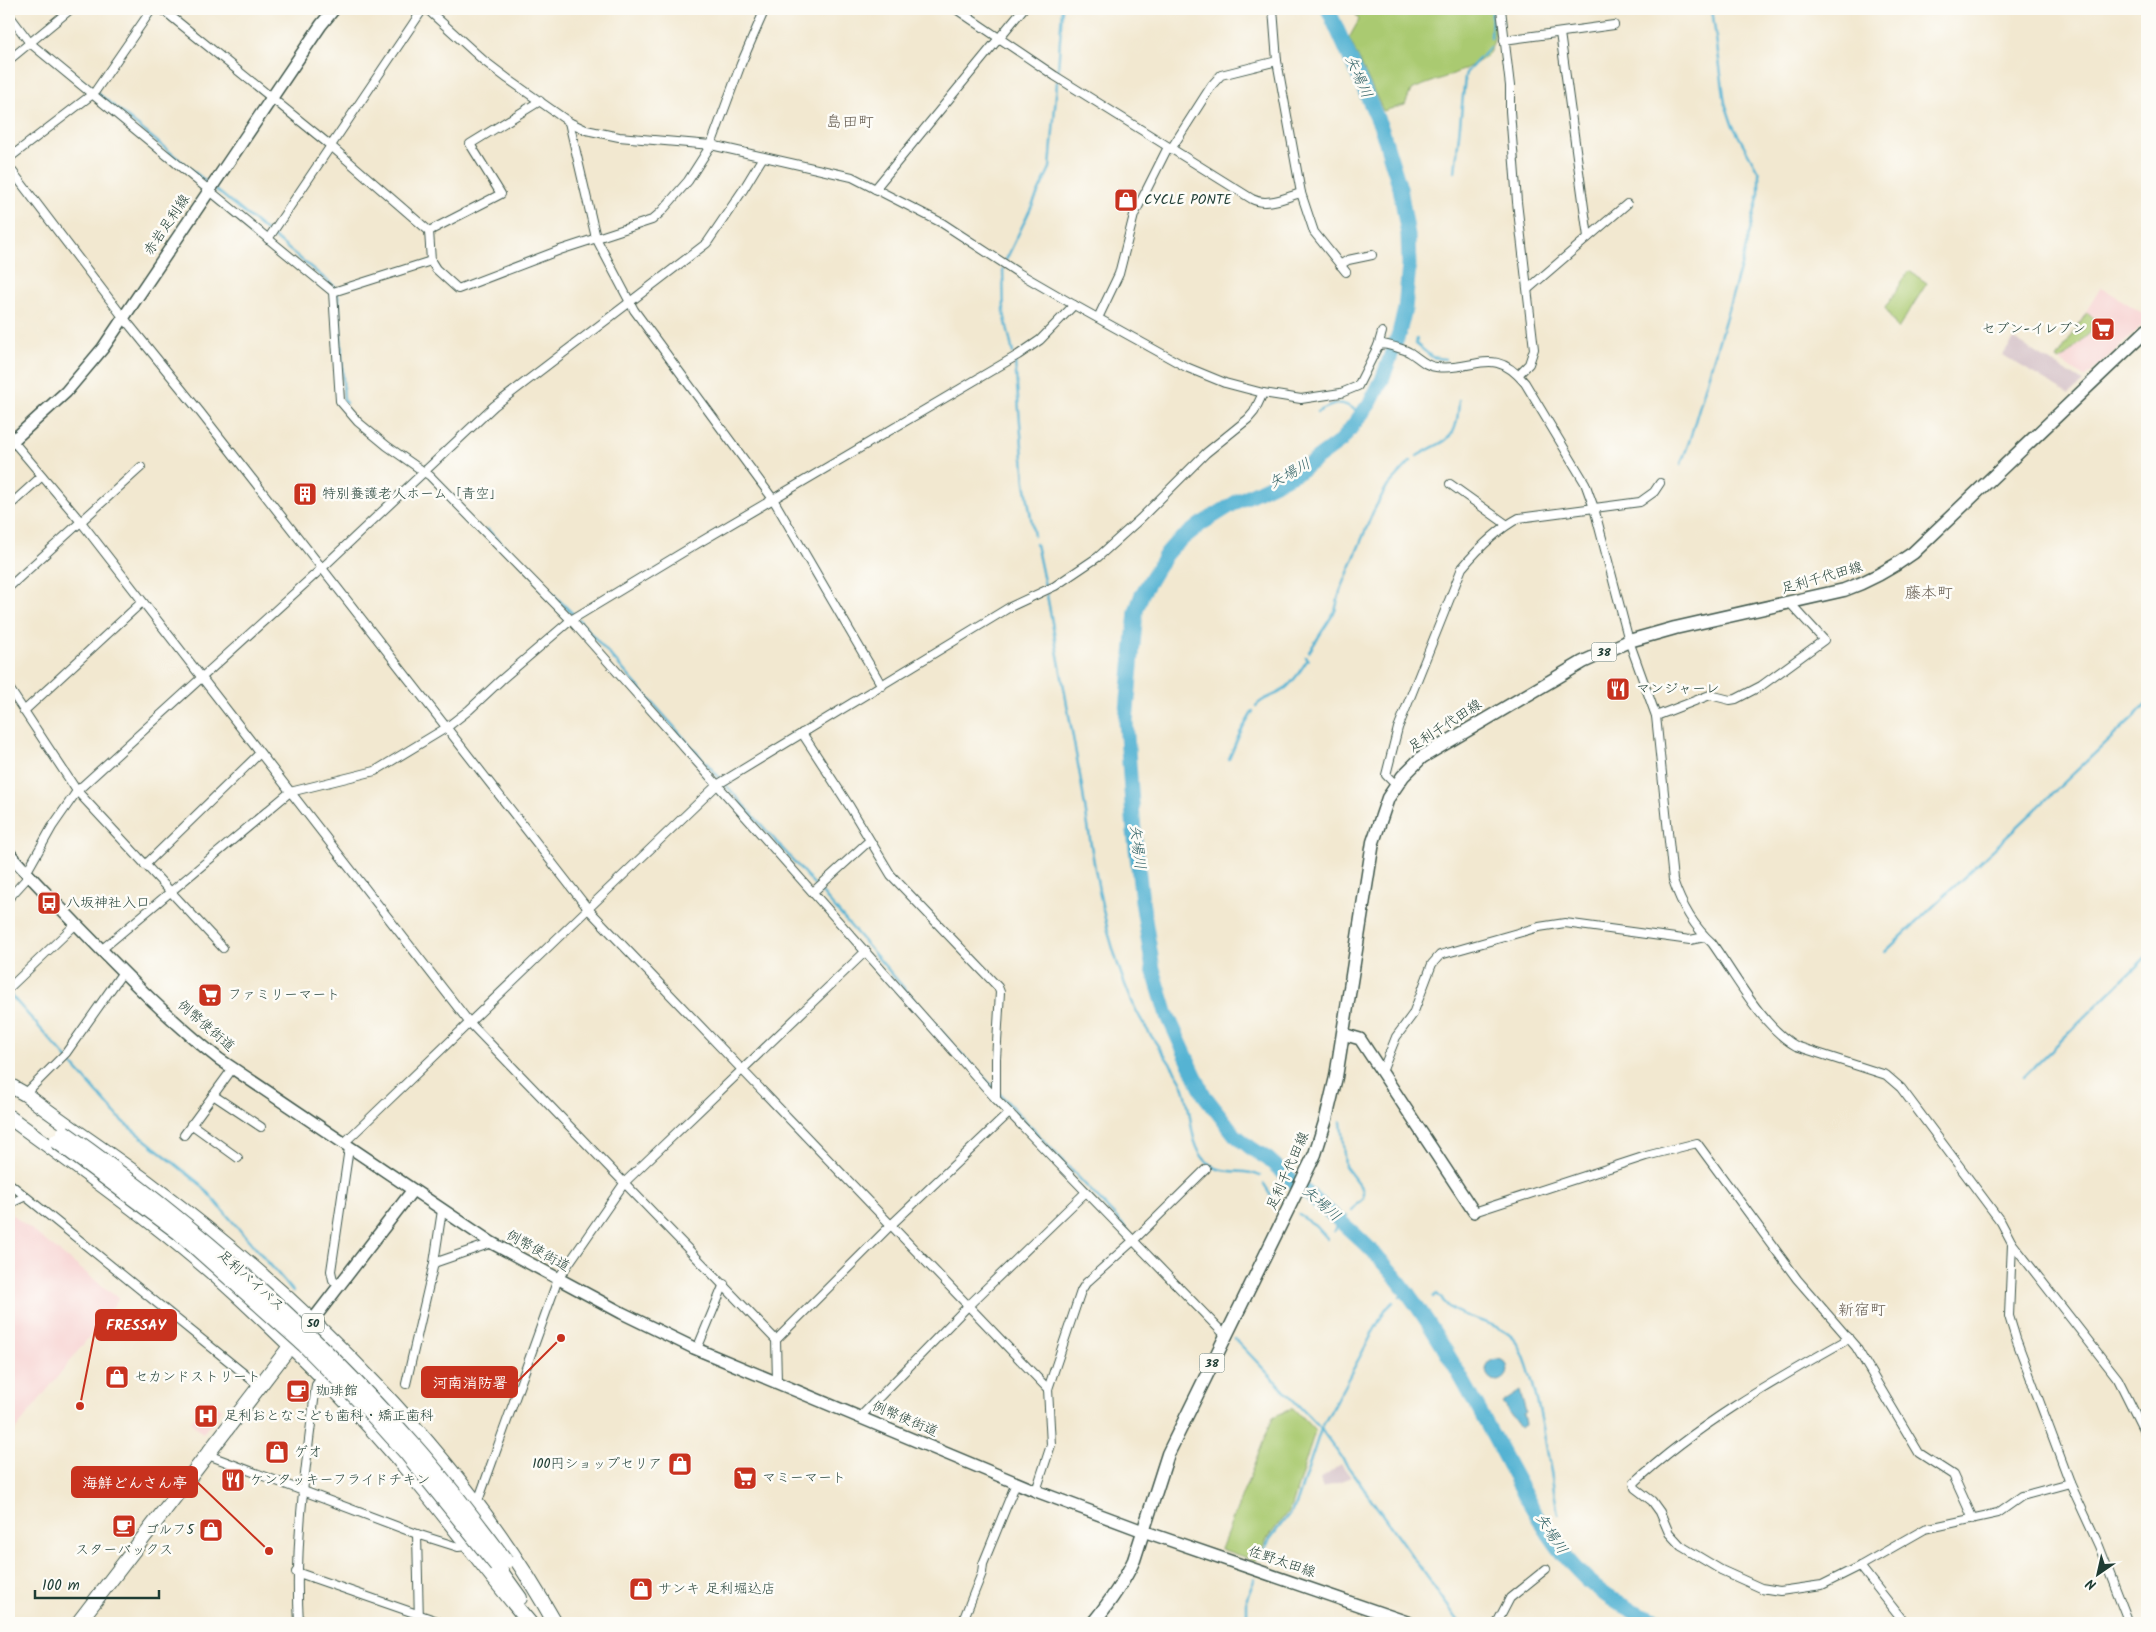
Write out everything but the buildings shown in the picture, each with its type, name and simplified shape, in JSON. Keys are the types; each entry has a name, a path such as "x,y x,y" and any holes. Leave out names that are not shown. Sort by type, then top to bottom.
{"highway":[{"name":"50","path":"9,1085 25,1094 154,1187 220,1240 312,1322 396,1408 477,1504 530,1579 554,1623"},
{"name":"足利バイパス","path":"9,1092 60,1137 229,1276 304,1346 362,1404 554,1623"},
{"name":"足利バイパス","path":"9,1107 60,1137"},
{"name":"50","path":"9,1117 151,1222 205,1266 252,1309 321,1378 414,1477 530,1623"},
{"path":"78,1623 208,1455 258,1385 289,1346 312,1322"},
{"name":"足利バイパス","path":"502,1564 538,1623"}],"main road":[{"name":"赤岩足利線","path":"10,438 66,392 87,368 321,25 334,9"},
{"name":"足利千代田線","path":"1093,1623 1121,1586 1134,1560 1168,1454 1225,1334 1315,1154 1326,1118 1343,1034 1373,842 1382,811 1396,785 1412,766 1434,748 1583,662 1629,641 1675,628 1790,603 1862,584 1886,573 1913,553 2147,330"},
{"name":"例幣使街道","path":"9,853 123,972 202,1045 346,1146 492,1243 558,1279 697,1349 1016,1483 1143,1531"},
{"path":"1343,1034 1360,1039 1474,1212"},
{"path":"312,1322 412,1190"},
{"name":"佐野太田線","path":"1143,1531 1403,1622"}],"street":[{"path":"9,60 71,9"},
{"path":"9,158 94,93 152,9"},
{"path":"162,9 331,146 429,231 431,261 436,269 458,289 560,250 652,220 657,216 688,181 711,146 741,64 765,9"},
{"path":"268,239 425,9 484,60 570,122 586,130 603,134 711,146 852,177 942,222 1033,282 1186,367 1225,383 1263,393 1301,399 1327,396 1355,389 1380,345 1382,332"},
{"path":"956,9 1169,148 1257,202 1267,202 1301,193"},
{"path":"875,189 1022,9"},
{"path":"1273,9 1277,61 1301,193 1314,232 1346,272"},
{"path":"1501,9 1510,86 1510,119 1517,202 1534,349 1529,364 1518,375"},
{"path":"9,15 30,43 94,93 333,292 340,401 358,422 387,446 425,472 571,620 996,1099 1225,1334"},
{"path":"1504,40 1614,25"},
{"path":"1560,33 1588,238"},
{"path":"1098,318 1120,274 1134,215 1169,148 1212,85 1221,75 1227,72 1277,61"},
{"path":"429,231 501,194 470,144 540,101"},
{"path":"570,122 596,238 634,310 773,499 882,686"},
{"path":"9,898 28,875 52,827 77,791 321,569 494,406 707,243 743,190 762,157"},
{"path":"9,167 123,317 200,412 588,910 1048,1389"},
{"path":"1528,289 1627,204"},
{"path":"1340,265 1348,260 1372,255"},
{"path":"333,292 431,261"},
{"path":"101,950 169,891 290,792 375,772 446,728 571,620 1018,355 1040,340 1074,305"},
{"path":"1380,345 1404,350 1436,368 1495,362 1506,364 1518,375 1585,483 1594,508 1629,641 1656,716 1673,880 1681,905 1705,937 1712,943 1765,1020 1784,1039 1796,1046 1886,1075 1901,1088 2001,1222 2012,1243 2118,1379 2147,1437"},
{"path":"339,1286 333,1280 331,1271 346,1146 469,1022 717,785 1010,607 1054,586 1098,557 1140,519 1206,453 1248,419 1257,408 1263,393"},
{"path":"10,438 81,522 469,1022 776,1340 777,1381"},
{"path":"9,587 141,468"},
{"path":"9,506 42,476"},
{"path":"1396,785 1386,775 1398,728 1462,568 1506,524 1519,518 1640,502 1654,492 1660,483"},
{"path":"1450,484 1506,524"},
{"path":"24,711 142,602"},
{"path":"1656,716 1710,695 1730,700 1736,699 1760,686 1824,640 1790,603"},
{"path":"9,688 77,791 223,948"},
{"path":"802,733 891,875 907,894 998,987 1000,992 996,1099"},
{"path":"145,866 260,752"},
{"path":"813,892 869,841"},
{"path":"1382,1072 1396,1038 1413,1014 1432,964 1440,956 1539,927 1565,923 1690,940 1705,937"},
{"path":"9,988 76,924"},
{"path":"477,1504 558,1279 625,1182 866,951"},
{"path":"25,1094 66,1053 123,972"},
{"path":"184,1134 233,1068"},
{"path":"213,1094 261,1127"},
{"path":"776,1340 891,1224 1009,1113"},
{"path":"191,1124 238,1158"},
{"path":"1474,1212 1646,1156 1697,1144 1797,1280 1848,1337 1920,1453 1953,1475 1973,1519"},
{"path":"1036,1491 1051,1445 1048,1389 1081,1291 1094,1276 1134,1240 1206,1169"},
{"path":"9,1183 258,1385"},
{"path":"860,1416 968,1306 1086,1192"},
{"path":"9,1204 24,1197"},
{"path":"406,1384 434,1263 442,1210"},
{"path":"434,1263 492,1243"},
{"path":"2012,1243 2009,1316 2070,1483 2099,1546 2129,1623"},
{"path":"697,1349 724,1284"},
{"path":"1848,1337 1843,1342 1780,1376 1668,1452 1634,1483 1633,1486 1652,1501 1660,1512 1669,1533 1676,1542 1721,1570 1762,1588 1790,1591 1822,1585 1860,1566 1924,1529 1998,1513 2022,1496 2070,1483"},
{"path":"298,1623 296,1572 303,1492 316,1385 321,1378"},
{"path":"208,1455 417,1534 458,1547 468,1546"},
{"path":"962,1623 982,1574 983,1564 1016,1483"},
{"path":"417,1534 419,1623"},
{"path":"1860,1566 1905,1623"},
{"path":"1497,1623 1510,1598 1546,1569"},
{"path":"296,1572 443,1623"}],"shaded area":[{"path":"2101,287 2147,316 2147,321 2085,378 2057,359"},
{"path":"2014,339 2083,382 2069,395 2003,355"},
{"path":"9,1212 119,1299 9,1438"},
{"name":"足利おとなこども歯科・矯正歯科","path":"210,1399 222,1409 203,1433 190,1422"},
{"path":"1341,1464 1351,1477 1323,1488 1320,1480"}],"green space":[{"path":"1353,9 1496,9 1494,41 1490,51 1477,63 1411,90 1405,105 1383,111 1349,38 1359,20"},
{"path":"1909,271 1927,283 1898,329 1885,308"},
{"path":"2087,312 2097,321 2092,327 2094,329 2060,361 2057,359"},
{"path":"1293,1408 1315,1431 1292,1506 1268,1538 1255,1561 1221,1549 1273,1417"}],"water":[{"path":"1497,1359 1505,1362 1508,1370 1505,1378 1497,1381 1489,1378 1486,1370 1489,1362"},
{"path":"1520,1391 1526,1412 1523,1414 1525,1425 1520,1428 1502,1403"}],"waterway":[{"path":"1058,71 1062,9"},
{"name":"矢場川","path":"1328,9 1381,127 1400,188 1408,235 1409,265 1405,309 1399,333 1382,380 1370,403 1341,441 1300,471 1238,501 1201,524 1173,546 1166,554 1142,594 1136,611 1126,722 1134,831 1142,901 1153,969 1166,1012 1204,1095 1235,1135 1268,1159 1359,1238 1407,1292 1444,1348 1534,1510 1565,1557 1586,1579 1607,1596 1642,1615 1667,1623"},
{"path":"1491,38 1492,9"},
{"path":"1681,464 1743,259 1759,193 1759,173 1732,124 1725,103 1712,9"},
{"path":"35,42 209,184"},
{"path":"1455,172 1466,73 1490,47"},
{"path":"1006,260 1050,168 1057,82"},
{"path":"215,189 335,287 339,299 344,401 346,403"},
{"path":"1003,269 1004,313 1013,353"},
{"path":"1399,333 1406,335"},
{"path":"1417,339 1416,344 1432,357 1445,359"},
{"path":"1015,362 1025,482 1034,536"},
{"path":"1417,456 1444,441 1453,432 1458,414 1459,400"},
{"path":"1317,412 1336,404 1345,404 1363,414"},
{"path":"1309,652 1335,611 1340,592 1373,512 1386,488 1411,461"},
{"path":"487,529 574,615"},
{"path":"1036,544 1045,586"},
{"path":"1047,595 1100,896 1114,953 1124,981 1140,1018 1181,1081 1188,1102 1193,1134 1200,1154 1213,1167 1226,1171 1254,1173 1260,1176"},
{"path":"578,619 822,893 954,1046 994,1088"},
{"path":"1256,706 1291,684 1308,659 1306,657"},
{"path":"1885,952 2147,704"},
{"path":"1229,759 1240,733 1253,711"},
{"path":"2024,1077 2147,956"},
{"path":"9,993 123,1122 200,1184 293,1291"},
{"path":"998,1092 1128,1230"},
{"path":"1341,1122 1345,1166 1363,1190 1363,1198 1352,1210"},
{"path":"1264,1184 1271,1195 1279,1201"},
{"path":"1299,1215 1315,1225 1327,1238"},
{"name":"矢場川","path":"1334,1231 1347,1216"},
{"path":"1400,1297 1407,1291"},
{"path":"1433,1297 1437,1294 1453,1310 1506,1332 1520,1349 1535,1393 1558,1514"},
{"path":"1260,1558 1270,1539 1296,1505 1321,1429 1385,1310 1393,1302"},
{"name":"矢場川","path":"1418,1308 1423,1304"},
{"path":"1235,1339 1321,1429 1460,1623"},
{"path":"1245,1623 1247,1620 1247,1598 1255,1578"}],"place":[{"name":"CYCLE PONTE","path":"1126,200"},
{"name":"セブン-イレブン","path":"2103,329"},
{"name":"特別養護老人ホーム「青空」","path":"305,494"},
{"name":"マンジャーレ","path":"1618,689"},
{"name":"八坂神社入口","path":"49,903"},
{"name":"ファミリーマート","path":"210,995"},
{"name":"河南消防署","path":"561,1338"},
{"name":"セカンドストリート","path":"117,1377"},
{"name":"珈琲館","path":"298,1391"},
{"name":"FRESSAY","path":"80,1406"},
{"name":"足利おとなこども歯科・矯正歯科","path":"206,1416"},
{"name":"ゲオ","path":"277,1452"},
{"name":"100円ショップセリア","path":"680,1464"},
{"name":"マミーマート","path":"745,1478"},
{"name":"ケンタッキーフライドチキン","path":"233,1480"},
{"name":"スターバックス","path":"124,1526"},
{"name":"ゴルフ5","path":"211,1530"},
{"name":"海鮮どんさん亭","path":"269,1551"},
{"name":"サンキ 足利堀込店","path":"641,1589"}],"district":[{"name":"島田町","path":"850,122"},
{"name":"藤本町","path":"1929,593"},
{"name":"新宿町","path":"1862,1310"}]}
